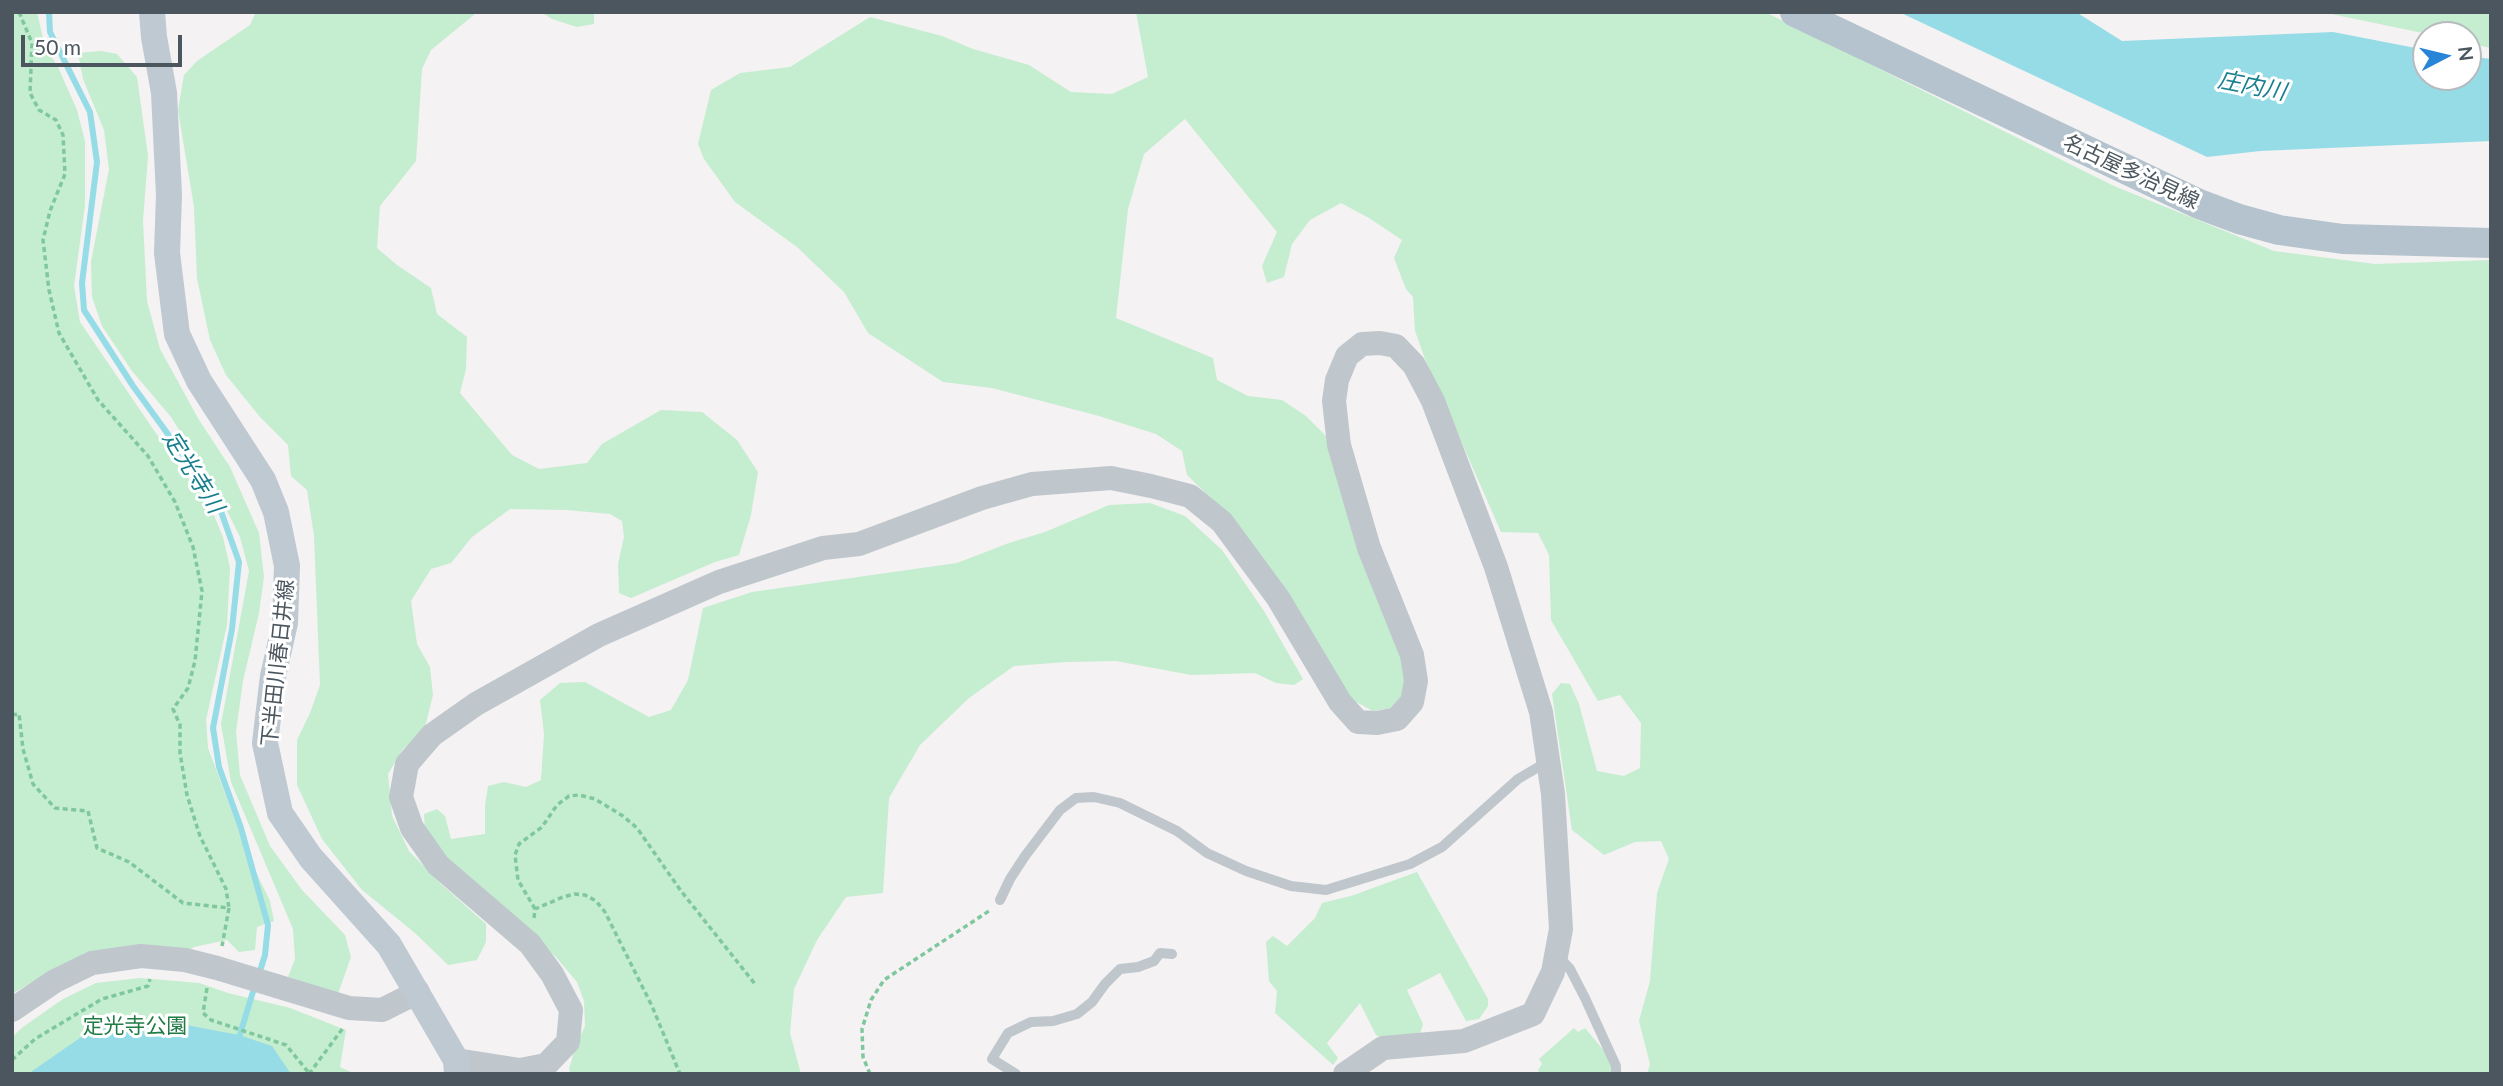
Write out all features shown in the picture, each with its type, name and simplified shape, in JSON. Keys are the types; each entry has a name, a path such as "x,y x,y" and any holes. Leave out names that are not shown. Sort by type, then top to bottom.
{"main road":[{"name":"下半田川春日井線","path":"152,12 165,104 169,195 167,253 177,334 199,381 263,480 276,512 287,566 285,623 273,676 265,743 280,813 311,858 389,945 418,992 457,1067"},
{"name":"名古屋多治見線","path":"1795,12 2199,204 2239,219 2279,230 2343,239 2491,243"}],"street":[{"path":"457,1067 520,1070 546,1065 568,1042 571,1010 552,974 525,939 438,865 412,828 401,797 407,764 432,735 476,704 599,635 719,582 823,548 859,544 982,498 1032,484 1111,478 1190,496 1222,522 1278,598 1340,702 1359,722 1377,723 1397,719 1412,702 1416,681 1412,654 1368,548 1339,446 1334,401 1337,380 1347,356 1362,344 1380,343 1396,346 1414,365 1433,401 1496,567 1541,712 1550,760 1561,929 1553,972 1533,1014 1464,1041 1383,1048 1345,1074"},
{"path":"12,1010 55,981 92,963 141,956 185,960 220,974 349,1008 382,1010 418,992"}],"lane":[{"path":"1000,900 1025,856 1060,810 1076,798 1094,797 1120,803 1177,831 1207,853 1246,871 1291,886 1326,890 1410,864 1442,847 1518,779 1550,760"},
{"path":"1016,1074 992,1059 1008,1033 1031,1022 1053,1021 1077,1014 1093,1002 1120,969 1154,961 1160,953 1172,954"},
{"path":"1556,954 1570,969 1585,998 1616,1066 1616,1074"}],"path":[{"path":"19,12 32,43 30,93 39,110 56,120 63,135 65,174 50,211 43,240 58,333 99,400 148,456 175,502 193,547 202,591 195,661 188,688 173,709 180,725 180,753 187,795 200,836 226,889 229,908 220,974 203,1013 211,1020 286,1045 309,1073 346,1023"},
{"path":"12,715 19,714 23,749 33,784 55,808 88,811 97,848 129,862 183,903 229,908"},
{"path":"525,939 531,932 535,909 518,880 515,855 519,844 541,827 557,804 569,796 579,795 595,799 637,828 681,891 755,984"},
{"path":"535,909 575,894 585,895 596,901 605,912 652,1006 681,1074"},
{"path":"870,1074 863,1056 862,1029 871,1000 884,981 986,915 1000,900"},
{"path":"12,1060 35,1040 102,999 148,986 150,973"}],"green space":[{"path":"12,12 37,12 45,47 58,67 77,110 85,141 85,205 74,286 80,322 181,470 208,501 223,537 230,568 227,625 206,720 208,748 250,860 270,901 274,921 257,927 255,950 239,952 227,940 194,947 185,952 56,968 12,994"},
{"path":"256,12 480,12 431,50 422,69 416,161 380,206 377,248 431,288 437,314 467,337 466,369 460,393 512,455 539,469 587,463 602,444 661,410 702,412 737,440 758,472 751,515 739,555 715,562 631,598 619,593 618,564 624,537 622,521 610,514 510,509 472,537 451,563 431,569 411,601 417,644 430,667 433,695 424,731 403,749 388,774 392,816 409,851 486,924 486,942 477,960 448,965 415,933 362,890 322,839 297,785 297,740 320,685 314,536 307,490 291,476 288,445 260,417 226,375 210,340 197,278 194,207 178,110 184,75 197,61 250,25"},
{"path":"541,12 594,12 594,24 577,27 552,19"},
{"path":"1136,12 1765,12 2114,186 2274,251 2375,264 2491,260 2491,1074 1647,1074 1650,1064 1639,1021 1650,981 1657,893 1669,859 1661,841 1635,842 1604,855 1572,830 1552,694 1561,683 1570,684 1579,704 1597,771 1624,776 1640,768 1641,723 1620,695 1598,701 1551,620 1549,555 1538,533 1501,532 1415,331 1413,297 1406,289 1394,258 1402,240 1341,203 1310,220 1292,244 1284,277 1267,283 1262,266 1277,232 1185,119 1144,154 1128,209 1116,318 1213,358 1217,380 1248,396 1282,400 1306,416 1328,438 1407,673 1400,700 1391,708 1373,711 1347,697 1231,518 1187,475 1182,451 1156,434 1099,416 992,388 943,382 868,333 844,292 797,247 735,202 704,159 698,144 711,90 740,73 790,67 870,17 942,36 973,49 1029,65 1071,92 1112,94 1148,77"},
{"path":"2322,12 2491,12 2491,48 2482,46 2482,21 2412,21 2412,31"},
{"path":"101,51 117,54 137,77 148,156 143,221 147,301 160,349 199,420 230,467 259,533 264,577 259,613 243,681 236,732 240,775 270,846 302,890 345,935 351,957 338,994 288,977 295,959 293,929 231,782 221,724 249,571 240,537 213,483 171,417 132,371 102,326 92,297 91,262 109,169 104,130 83,79 78,53"},
{"path":"1150,503 1185,516 1222,550 1264,611 1303,679 1294,685 1276,683 1255,673 1191,675 1116,661 1014,666 969,698 920,745 889,798 883,893 846,897 817,940 794,989 790,1033 801,1074 571,1074 569,1069 576,1045 585,1026 584,1001 577,982 556,957 450,863 425,833 424,814 437,809 445,816 451,839 485,834 488,786 504,782 526,787 541,780 544,734 540,700 560,683 585,682 649,717 671,710 688,680 703,608 752,592 957,563 1045,532 1109,505"},
{"path":"1417,872 1488,999 1488,1006 1479,1019 1466,1021 1440,973 1407,990 1423,1024 1419,1037 1384,1039 1376,1035 1360,1003 1327,1043 1338,1058 1333,1065 1275,1013 1277,991 1269,981 1266,942 1273,936 1287,946 1315,918 1322,903 1351,896"},
{"name":"定光寺公園","path":"140,978 199,983 290,1008 346,1030 340,1067 355,1074 12,1074 12,1037 23,1027 63,999 96,983"},
{"path":"1574,1028 1578,1032 1585,1028 1605,1052 1612,1074 1540,1074 1538,1070 1542,1064 1539,1059"}],"water":[{"name":"庄内川","path":"1899,12 2076,12 2122,41 2333,32 2412,47 2412,91 2482,91 2482,58 2491,59 2491,141 2260,151 2207,157"},
{"path":"160,1020 239,1035 272,1046 291,1074 28,1074 90,1031"}],"waterway":[{"name":"定光寺川","path":"49,12 50,32 90,112 97,162 82,283 84,310 133,386 218,503 239,562 232,629 213,728 219,767 241,828 268,925 265,955 259,974"},
{"name":"定光寺川","path":"238,1041 255,985"}]}
